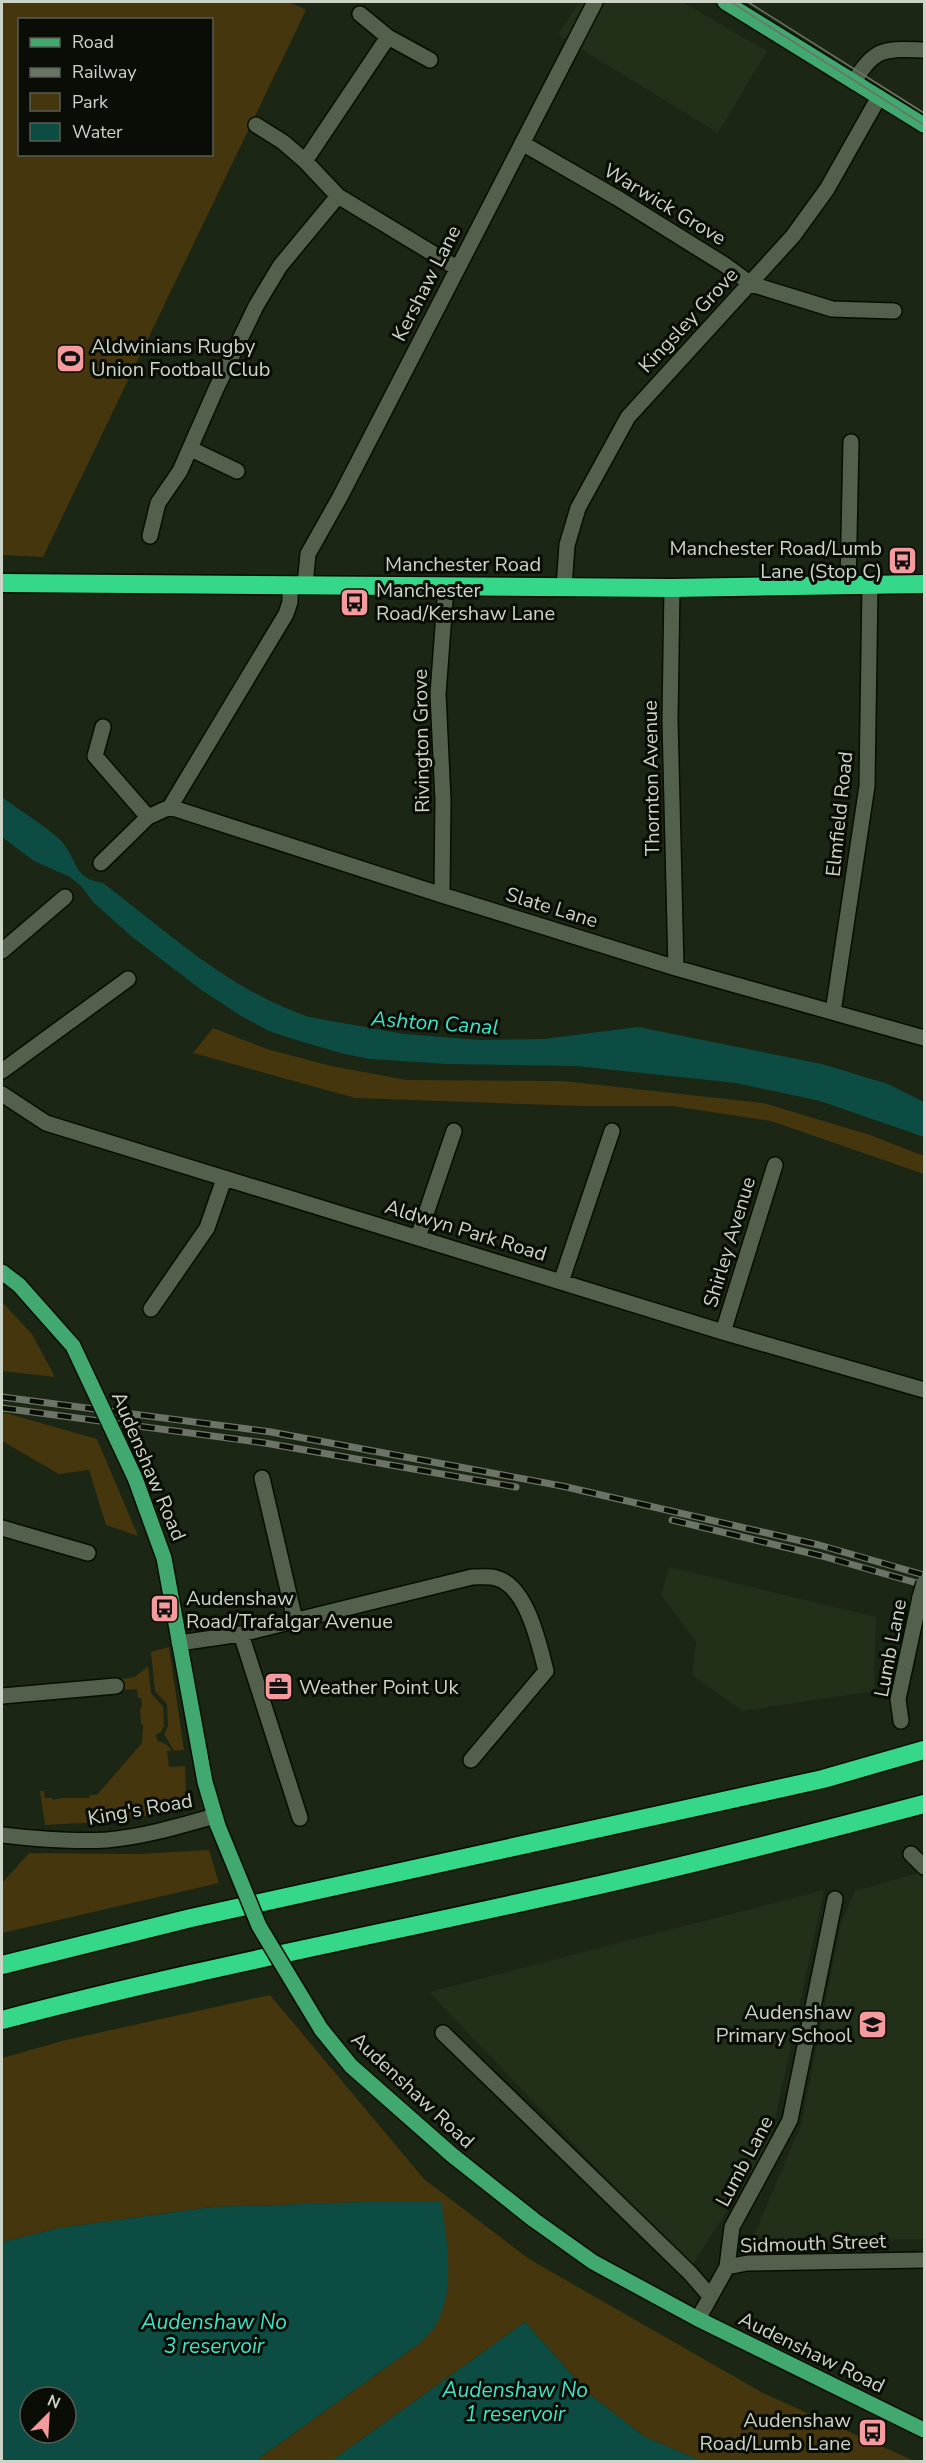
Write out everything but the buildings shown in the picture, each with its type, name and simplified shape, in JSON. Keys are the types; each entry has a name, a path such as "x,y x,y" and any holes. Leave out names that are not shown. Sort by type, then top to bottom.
{"highway":[{"name":"Manchester Road","path":"2,583 672,588 924,584"},
{"path":"2,1965 191,1918 823,1779 924,1750"},
{"path":"2,2020 218,1967 551,1896 831,1829 924,1804"}],"main road":[{"path":"724,2 924,125"},
{"name":"Audenshaw Road","path":"2,1272 19,1285 73,1346 135,1478 164,1558 205,1782 216,1821 259,1926 321,2029 351,2066 452,2155 593,2262 698,2319 924,2430"}],"street":[{"name":"Kershaw Lane","path":"170,807 286,614 308,554 340,497 595,2"},
{"path":"360,14 388,37 430,60"},
{"path":"305,161 388,37"},
{"path":"854,82 871,57 889,50 924,50"},
{"name":"Kingsley Grove","path":"564,587 567,545 578,508 628,417 793,236 827,189 879,97"},
{"path":"256,125 283,142 305,161 338,196 457,268"},
{"name":"Warwick Grove","path":"522,143 619,199 725,265 751,284 832,309 894,311"},
{"path":"150,536 158,503 180,471 191,449 216,389 256,306 280,266 338,196"},
{"path":"848,584 851,442"},
{"path":"191,449 237,471"},
{"name":"Elmfield Road","path":"833,1012 867,786 870,584"},
{"name":"Rivington Grove","path":"442,895 443,800 438,694 446,587"},
{"name":"Thornton Avenue","path":"672,588 669,720 676,968"},
{"path":"103,726 95,756 148,817"},
{"path":"101,863 148,817 170,807"},
{"name":"Slate Lane","path":"170,807 676,968 924,1038"},
{"path":"2,951 65,897"},
{"path":"2,1071 128,979"},
{"name":"Aldwyn Park Road","path":"2,1094 46,1124 723,1332 924,1390"},
{"path":"418,1237 454,1131"},
{"path":"561,1282 612,1131"},
{"name":"Shirley Avenue","path":"723,1332 775,1165"},
{"path":"151,1308 207,1228 224,1179"},
{"path":"262,1478 295,1620"},
{"path":"2,1528 88,1553"},
{"path":"179,1643 240,1634 472,1577 497,1578 518,1592 537,1638 546,1671 471,1760"},
{"name":"Lumb Lane","path":"901,1721 898,1699 922,1590"},
{"path":"240,1634 300,1818"},
{"path":"2,1696 116,1686"},
{"name":"King's Road","path":"2,1835 53,1841 108,1840 216,1821"},
{"path":"911,1854 924,1867"},
{"name":"Lumb Lane","path":"727,2267 732,2227 790,2120 835,1899"},
{"path":"443,2033 690,2272 710,2296"},
{"name":"Sidmouth Street","path":"698,2319 727,2267 747,2263 924,2260"}],"shaded area":[{"path":"579,2 682,2 767,51 718,133 558,35"},
{"path":"669,1567 876,1617 874,1691 742,1711 692,1675 696,1642 661,1595"},
{"name":"Audenshaw Primary School","path":"918,1873 924,1880 924,2239 752,2240 801,2125 841,1923 855,1891"},
{"path":"824,1890 770,2143 691,2267 429,1992"}],"green space":[{"name":"Aldwinians Rugby Union Football Club","path":"2,2 290,2 306,10 43,557 2,555"},
{"path":"213,1028 267,1049 331,1066 407,1080 563,1081 763,1103 870,1135 924,1156 924,1174 771,1121 672,1106 581,1106 355,1098 193,1053"},
{"path":"2,1302 32,1334 55,1377 2,1371"},
{"path":"2,1412 97,1439 138,1536 106,1525 89,1470 59,1474 2,1441"},
{"path":"169,1647 184,1750 174,1751 164,1734 168,1726 167,1704 155,1691 151,1652"},
{"path":"148,1666 151,1693 163,1707 164,1726 156,1735 157,1740 170,1748 171,1751 167,1751 169,1767 185,1766 186,1793 179,1806 164,1812 131,1819 45,1825 40,1791 44,1791 45,1798 53,1800 89,1798 90,1795 97,1795 142,1743 141,1698 138,1698 137,1689 122,1690 122,1679 135,1677"},
{"path":"209,1850 219,1883 2,1933 2,1883 29,1853 139,1854"},
{"path":"270,1995 424,2179 529,2259 763,2393 914,2461 702,2461 645,2437 589,2394 525,2322 331,2461 255,2461 420,2343 436,2325 366,2202 212,2207 59,2228 2,2242 2,2058 66,2040"}],"water":[{"path":"2,797 57,837 67,849 77,868 86,877 103,883 226,976 280,1006 309,1017 404,1034 481,1040 544,1039 638,1027 822,1064 888,1084 924,1102 924,1137 820,1101 736,1083 576,1066 447,1064 370,1059 344,1054 269,1031 200,989 131,936 93,902 82,887 70,877 34,861 2,837"},
{"name":"Audenshaw No 3 reservoir","path":"441,2202 448,2264 446,2296 436,2325 420,2343 255,2461 2,2461 2,2242 59,2228 212,2207"},
{"name":"Audenshaw No 1 reservoir","path":"525,2322 589,2394 645,2437 702,2461 331,2461"}],"tram line":[{"path":"731,2 924,125"},
{"path":"748,2 924,113"}],"railway":[{"path":"2,1397 271,1432 562,1486 819,1545 924,1575"},
{"path":"2,1408 265,1443 516,1487"},
{"path":"672,1520 822,1556 924,1585"}],"place":[{"name":"Aldwinians Rugby Union Football Club","path":"70,358"},
{"name":"Manchester Road/Lumb Lane (Stop C)","path":"903,560"},
{"name":"Manchester Road/Kershaw Lane","path":"355,602"},
{"name":"Audenshaw Road/Trafalgar Avenue","path":"165,1609"},
{"name":"Weather Point Uk","path":"278,1687"},
{"name":"Audenshaw Primary School","path":"873,2024"},
{"name":"Audenshaw Road/Lumb Lane","path":"872,2432"}],"water label":[{"name":"Ashton Canal","path":"435,1023"}]}
